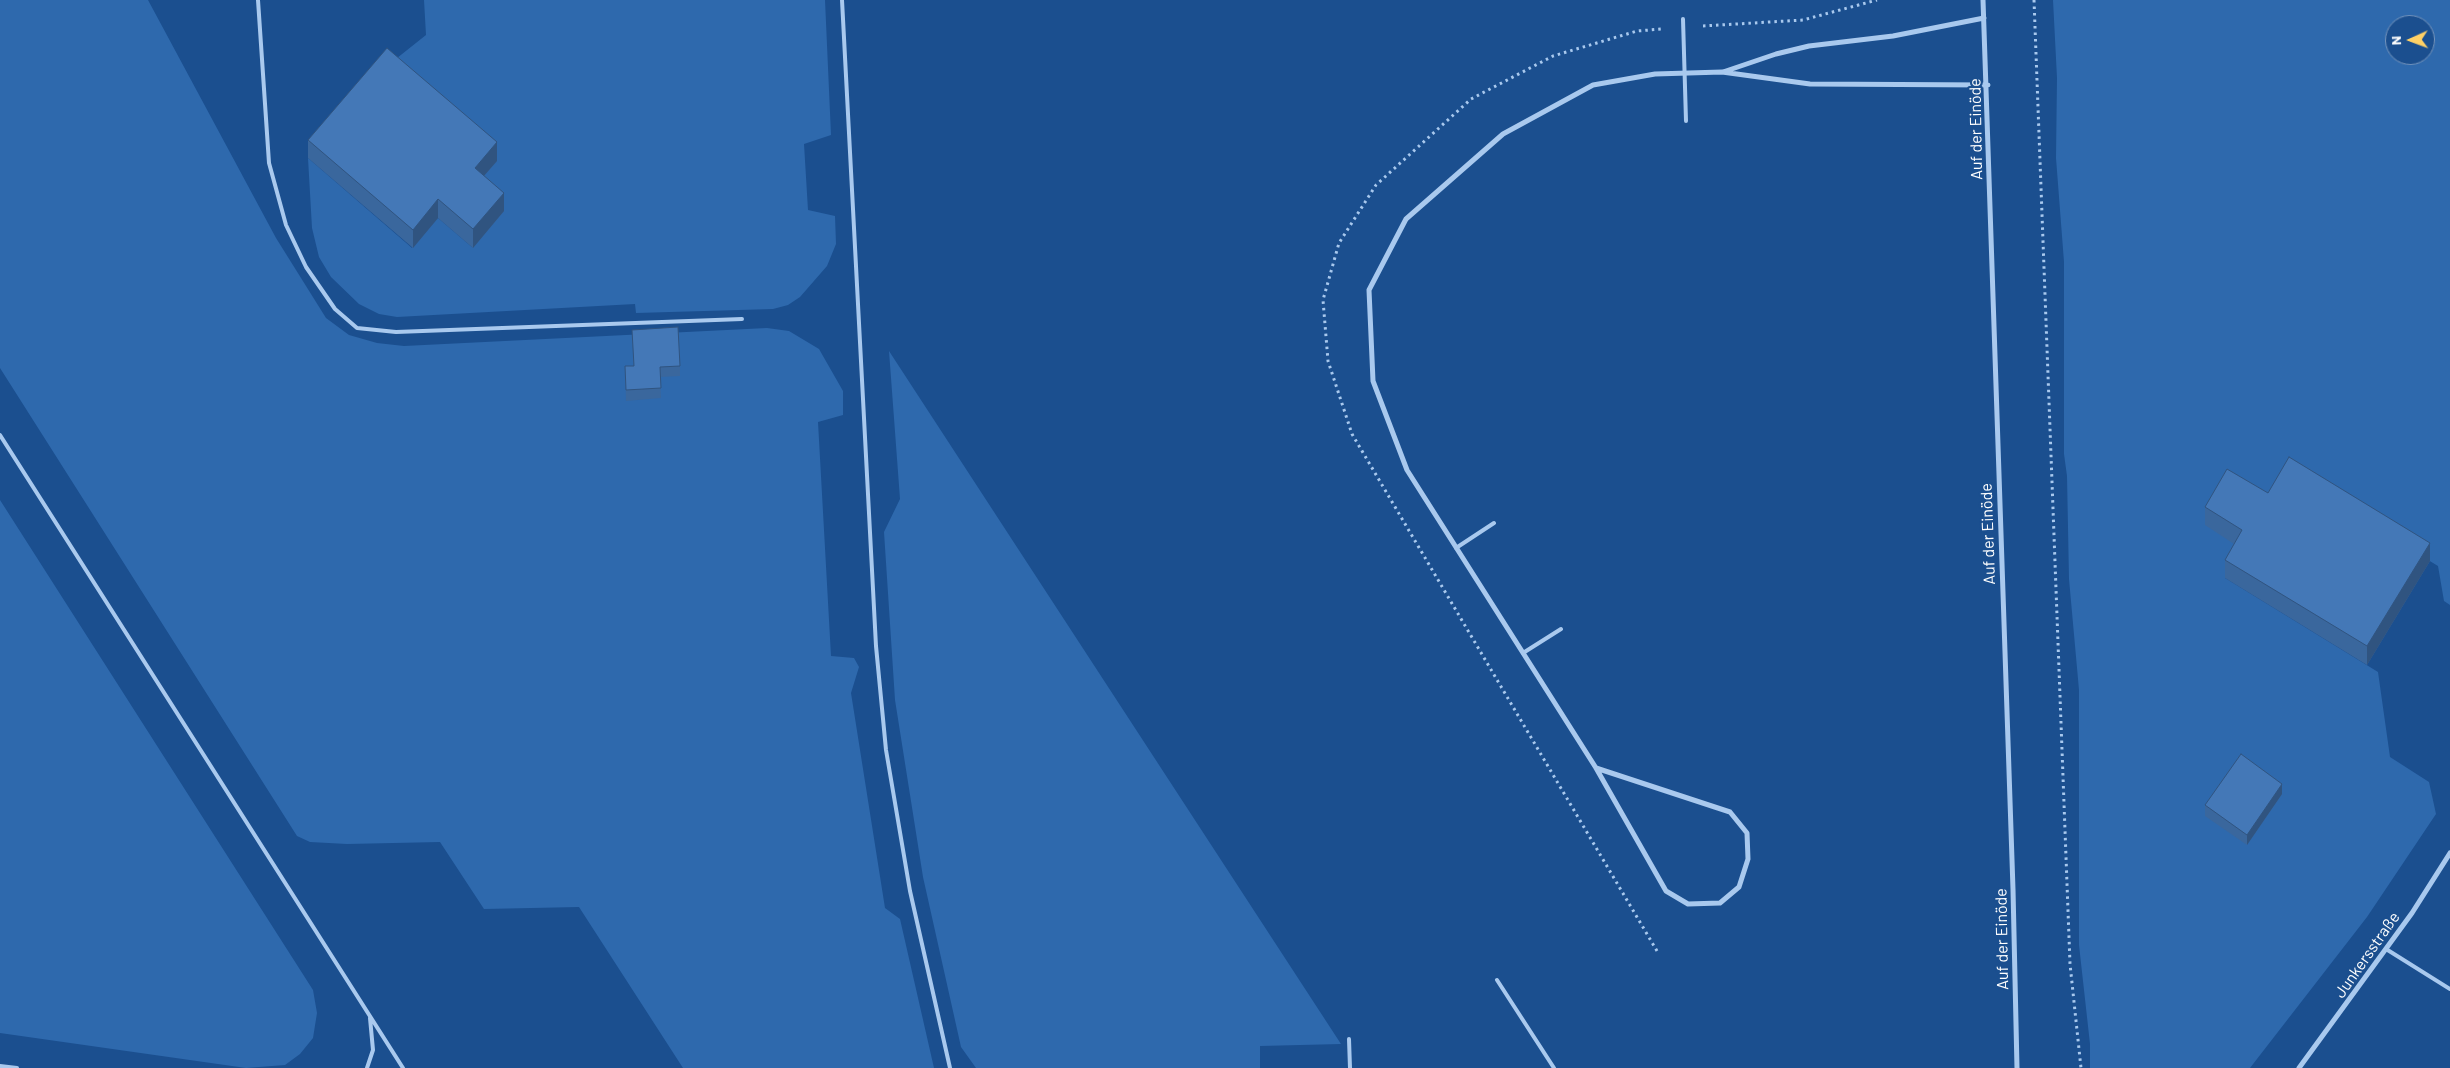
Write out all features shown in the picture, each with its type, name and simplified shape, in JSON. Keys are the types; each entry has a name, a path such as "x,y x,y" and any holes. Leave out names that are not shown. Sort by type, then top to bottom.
{"street":[{"name":"Auf der Einöde","path":"1983,0 1988,85 1999,496 2013,889 2016,1068"},
{"path":"1722,72 1776,54 1809,46 1892,36 1984,18"},
{"path":"1596,768 1730,812 1747,833 1748,859 1739,887 1720,903 1688,904 1666,891 1596,768 1407,470 1373,381 1369,290 1406,219 1503,134 1593,85 1655,74 1722,72 1810,84 1988,85"},
{"name":"Junkersstraße","path":"2299,1068 2386,949 2450,853"}],"lane":[{"path":"258,0 269,163 286,225 306,267 335,309 357,328 396,332 742,320"},
{"path":"842,0 876,646 886,750 910,890 950,1068"},
{"path":"1683,19 1686,121"},
{"path":"0,435 403,1068"},
{"path":"1456,548 1494,523"},
{"path":"1523,653 1561,629"},
{"path":"2386,949 2450,989"},
{"path":"1497,980 1554,1068"},
{"path":"367,1068 373,1050 370,1016"},
{"path":"1349,1039 1350,1068"},
{"path":"0,1066 17,1068"}],"path":[{"path":"1657,951 1352,434 1328,360 1323,300 1339,243 1376,185 1471,99 1553,56 1637,31 1803,20 1877,0"},
{"path":"2034,0 2070,964 2081,1068"}],"shaded area":[{"path":"0,0 148,0 276,238 326,318 349,335 377,343 404,346 767,328 789,331 819,349 843,391 843,415 818,422 831,656 854,658 859,667 851,693 885,908 900,919 934,1068 683,1068 579,907 484,909 440,842 347,844 310,842 297,836 0,368"},
{"path":"424,0 825,0 831,135 804,144 808,210 835,216 836,244 827,266 800,297 788,305 773,309 636,313 635,304 397,317 379,314 359,304 331,277 319,257 312,228 308,158 412,248 438,218 473,248 387,66 426,35"},
{"path":"2053,0 2450,0 2450,605 2444,601 2438,566 2289,476 2225,578 2378,672 2390,757 2429,782 2436,814 2367,917 2250,1068 2090,1068 2090,1044 2079,945 2079,690 2069,579 2067,476 2064,454 2064,262 2056,158 2057,78"},
{"path":"889,351 1341,1044 1260,1046 1260,1068 976,1068 961,1047 923,877 895,700 884,532 900,499"},
{"path":"0,500 313,990 317,1013 313,1038 300,1054 285,1065 246,1068 0,1033"}],"building":[{"path":"387,48 497,142 475,168 504,193 473,229 438,199 413,230 308,140"},
{"path":"678,327 680,366 660,367 661,388 626,390 625,366 634,366 632,330"},
{"path":"2289,457 2430,543 2367,646 2225,560 2242,530 2205,507 2227,469 2268,493"},
{"path":"2241,754 2282,784 2247,835 2205,805"}]}
